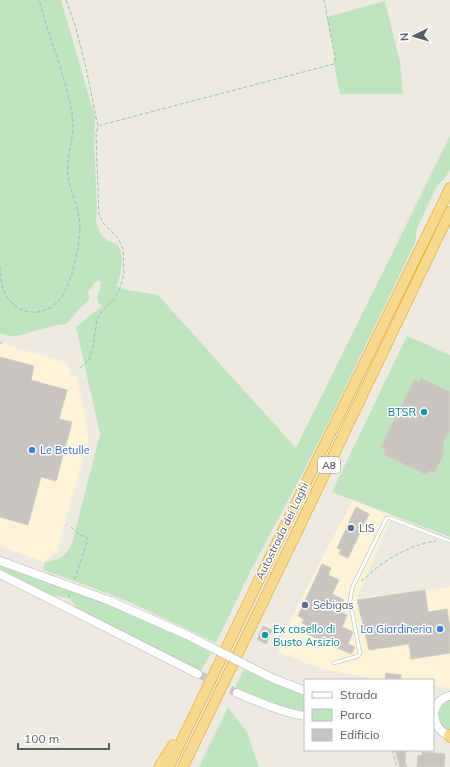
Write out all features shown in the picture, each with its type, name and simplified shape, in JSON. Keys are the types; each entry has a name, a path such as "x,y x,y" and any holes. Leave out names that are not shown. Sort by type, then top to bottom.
{"highway":[{"name":"Autostrada dei Laghi","path":"169,767 450,188"},
{"name":"Autostrada dei Laghi","path":"183,767 450,212"},
{"path":"159,767 195,712"},
{"path":"189,767 208,717"}],"main road":[{"path":"0,561 110,601 187,635 272,678 304,691"},
{"path":"0,574 198,674"},
{"path":"237,693 275,708 304,716"},
{"path":"450,696 437,700 437,705 434,711 436,729 450,736"}],"lane":[{"path":"334,663 358,656 360,654 350,601 352,588 386,519 390,518 450,541"}],"path":[{"path":"0,267 5,293 14,305 21,310 29,312 42,311 55,304 61,298 67,286 74,266 81,229 80,218 70,186 68,168 73,128 72,113 62,74 48,34 39,0"},
{"path":"66,0 75,25 85,63 98,127 96,133 99,215 104,223 118,238 123,249 124,273 120,288 114,299 103,310 97,319 93,347 88,360 80,368"},
{"path":"98,127 100,125 334,64 335,57 324,0"},
{"path":"71,527 74,531 88,539 74,581"},
{"path":"352,588 377,567 403,551 420,544 435,541"},
{"path":"392,751 397,767"}],"shaded area":[{"path":"0,343 68,363 71,377 77,376 89,438 57,551 45,562 0,546"},
{"path":"353,500 392,516 357,598 450,587 450,688 434,686 434,679 373,679 319,668 278,652 292,617"}],"green space":[{"path":"0,0 61,0 95,117 94,141 97,208 96,221 103,237 108,241 117,244 120,249 122,265 117,286 122,289 158,295 296,448 450,136 450,170 437,186 417,228 415,243 328,423 252,568 216,643 134,604 43,570 45,562 62,557 72,544 100,434 76,327 102,306 97,298 101,282 95,282 88,291 89,299 87,302 66,324 17,336 8,336 0,333"},
{"path":"385,1 400,62 403,94 340,94 334,64 335,57 327,17"},
{"path":"407,336 450,355 450,537 332,492"},
{"path":"0,565 114,606 165,629 211,653 201,671 79,611 68,598 49,595 0,570"},
{"path":"244,669 304,696 304,712 257,698 235,687"},
{"path":"450,700 450,731 445,728 439,720 439,711 445,703"},
{"path":"228,707 247,732 259,767 199,767"}],"building":[{"name":"Le Betulle","path":"0,357 34,366 31,380 67,390 59,419 72,422 56,481 41,477 28,525 0,517"},
{"name":"BTSR","path":"421,378 450,392 450,431 444,440 443,456 434,473 429,470 427,475 383,454 386,449 381,447 414,380 419,382"},
{"path":"356,507 369,514 348,558 339,554 341,550 337,548"},
{"path":"322,564 331,568 328,575 339,580 332,594 344,600 339,611 347,615 342,627 353,632 348,644 355,647 351,654 303,632 306,625 302,623 304,619 298,616"},
{"path":"425,590 428,612 447,609 450,628 450,653 411,659 409,644 369,650 357,600"},
{"name":"Ex casello di Busto Arsizio","path":"263,626 272,630 266,644 257,639"},
{"path":"386,673 401,675 401,679 385,679"},
{"path":"395,751 406,751 405,761 407,767 400,767"},
{"path":"422,752 445,754 444,767 417,767 418,755 422,756"}],"tunnel":[{"path":"198,674 237,693"}],"place":[{"name":"BTSR","path":"424,412"},
{"name":"Le Betulle","path":"32,450"},
{"name":"LIS","path":"351,528"},
{"name":"Sebigas","path":"305,605"},
{"name":"La Giardineria","path":"440,629"},
{"name":"Ex casello di Busto Arsizio","path":"265,635"}]}
